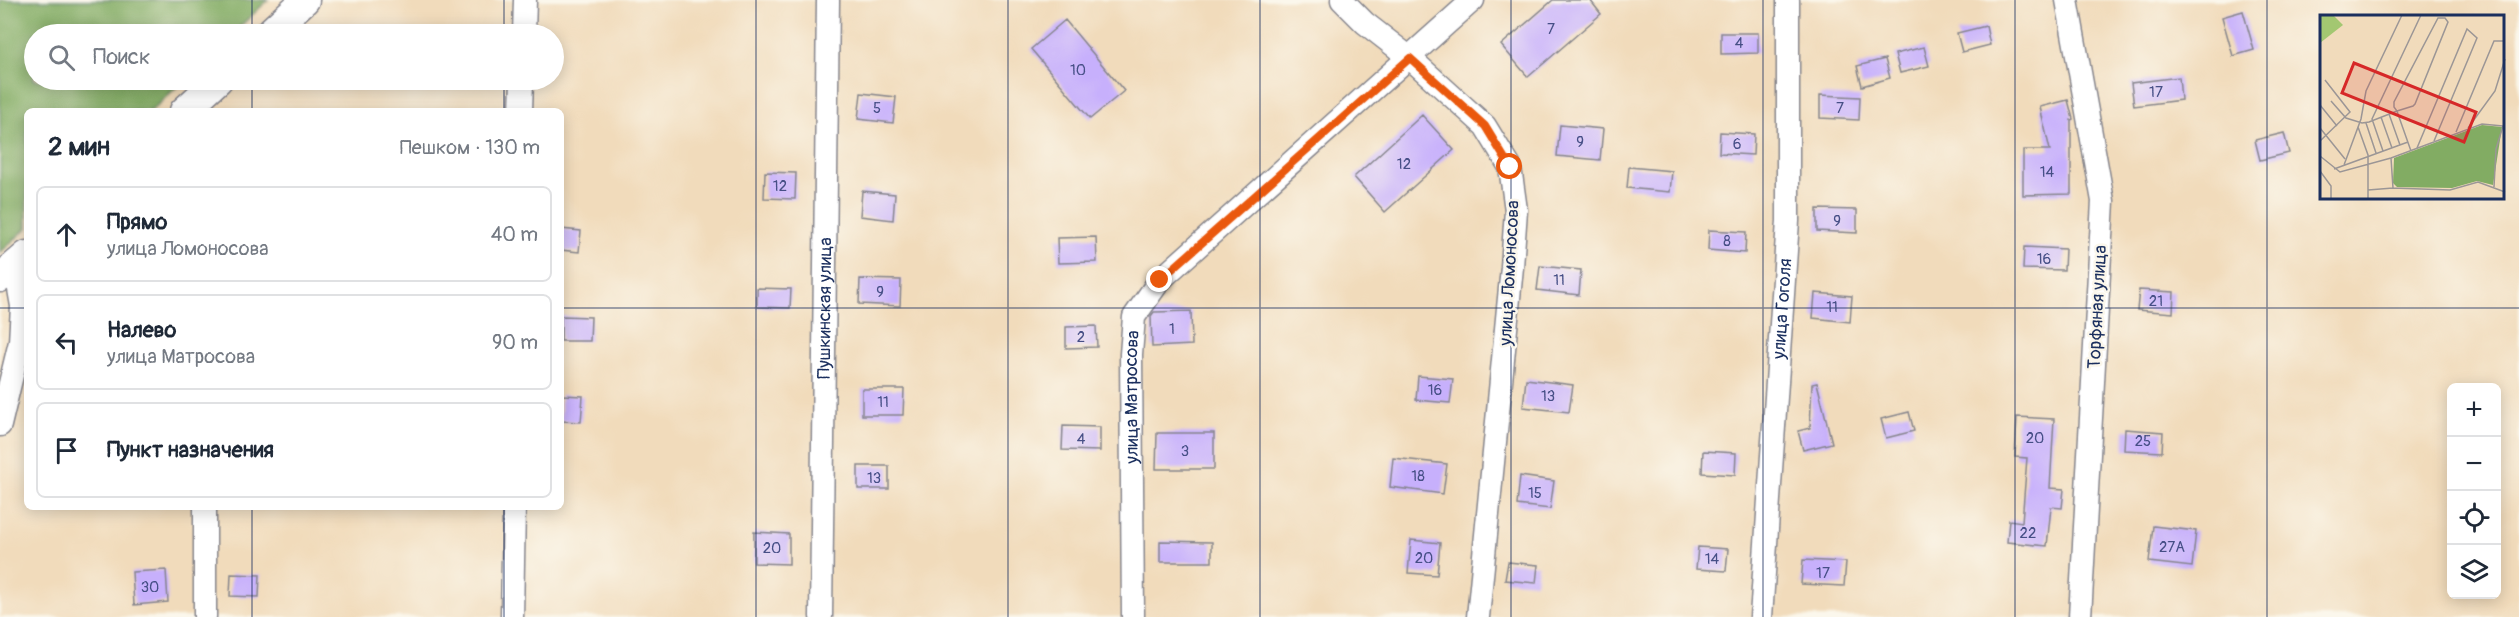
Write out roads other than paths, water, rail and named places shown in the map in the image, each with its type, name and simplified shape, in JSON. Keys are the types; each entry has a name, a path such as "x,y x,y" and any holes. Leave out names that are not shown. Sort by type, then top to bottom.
{"street":[{"path":"279,24 305,0"},
{"path":"524,24 525,0"},
{"name":"Пушкинская улица","path":"821,617 828,0"},
{"name":"улица Ломоносова","path":"1342,0 1365,23 1410,58 1485,126 1510,167 1516,210 1478,617"},
{"name":"улица Матросова","path":"1133,617 1131,354 1134,317 1160,280 1473,0"},
{"name":"улица Гоголя","path":"1761,617 1788,221 1788,0"},
{"name":"Торфяная улица","path":"2067,0 2103,201 2080,617"},
{"path":"522,90 522,108"},
{"path":"0,425 21,342 22,306 14,266"},
{"path":"205,510 205,617"},
{"path":"512,617 514,510"}]}
